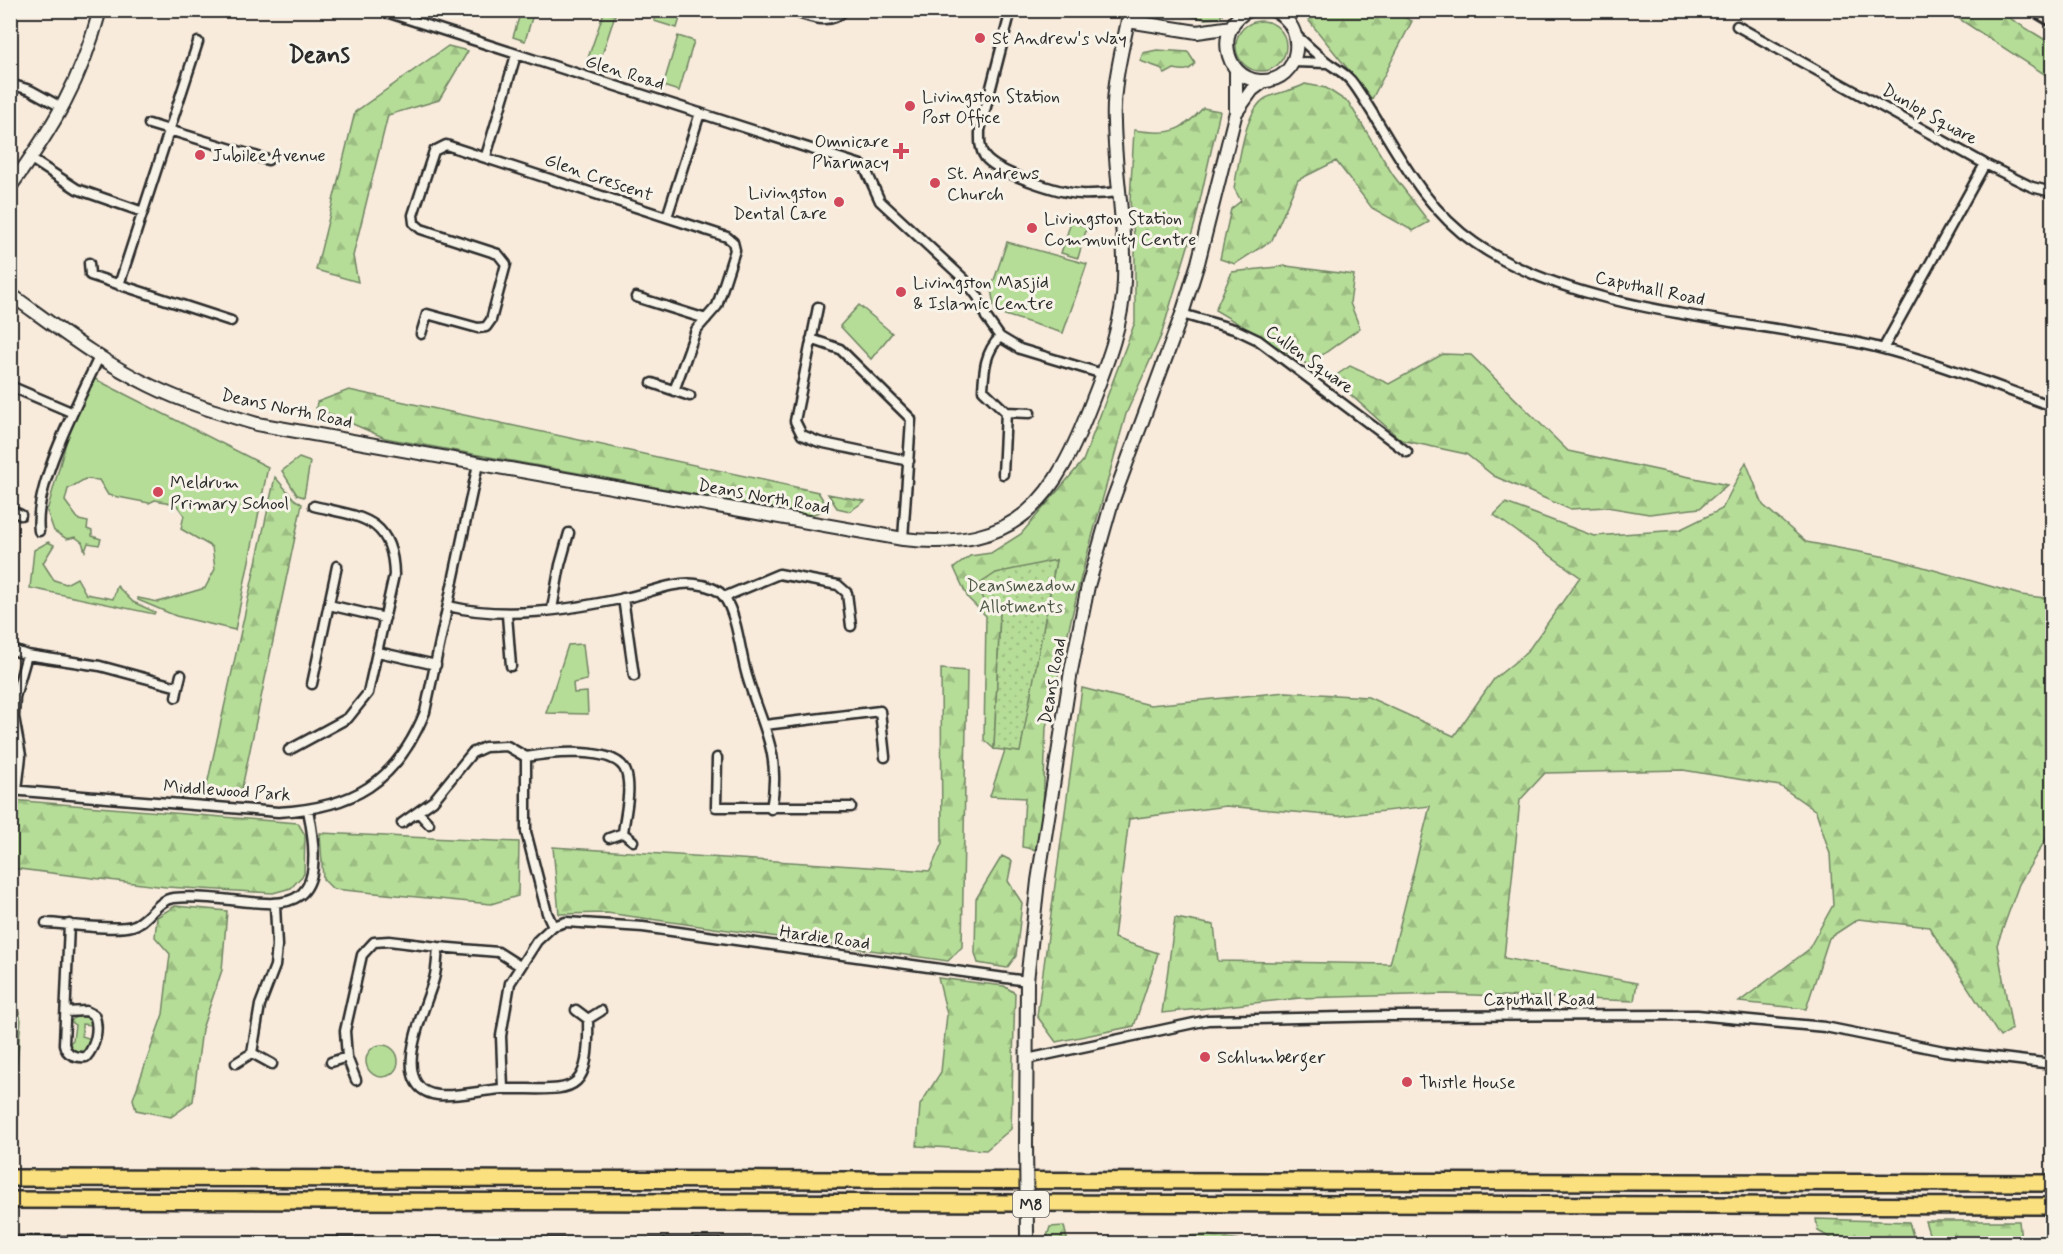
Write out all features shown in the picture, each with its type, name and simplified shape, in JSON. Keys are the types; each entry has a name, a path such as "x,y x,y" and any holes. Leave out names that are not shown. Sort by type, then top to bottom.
{"highway":[{"name":"M8","path":"10,1178 2052,1183"},
{"name":"M8","path":"10,1200 2052,1206"}],"street":[{"path":"10,187 31,159 63,108 82,67 100,10"},
{"name":"Glen Road","path":"380,10 861,165 865,168 880,201 964,279 978,297 986,317 1000,337"},
{"path":"790,10 817,19 831,19 844,10"},
{"path":"1011,10 980,130 979,144 985,157 997,168 1080,194 1119,192"},
{"path":"1273,10 1292,24 1297,36 1298,45 1293,62 1328,63"},
{"path":"1226,48 1232,27 1247,11"},
{"path":"1129,16 1197,32 1213,39 1226,48 1236,70 1247,78 1264,81"},
{"name":"Deans North Road","path":"10,294 99,357 148,385 198,406 257,424 903,539 956,541 988,533 1020,517 1041,499 1059,477 1103,374 1119,321 1124,282 1114,110 1116,76 1129,16"},
{"name":"Dunlop Square","path":"1737,26 1985,164 1883,349"},
{"path":"1197,32 1232,27"},
{"name":"Caputhall Road","path":"1297,36 1354,84 1426,197 1466,236 1505,262 1534,277 1608,298 1883,349 1936,364 2052,406"},
{"path":"119,285 198,42"},
{"path":"486,156 516,55"},
{"name":"Deans Road","path":"1236,112 1252,90 1264,81 1281,75 1293,62"},
{"name":"Deans Road","path":"1027,1238 1027,981 1038,881 1060,737 1088,586 1111,505 1182,314 1236,112 1236,70"},
{"path":"10,84 30,90 63,108"},
{"name":"Glen Crescent","path":"420,334 427,314 478,328 486,327 506,264 498,254 421,229 414,223 413,215 434,151 447,146 486,156 667,217 700,113"},
{"path":"149,124 268,160"},
{"path":"31,159 77,189 143,212"},
{"path":"1985,164 2032,187 2052,192"},
{"path":"667,217 727,237 733,242 735,250 717,306 696,330 674,391"},
{"path":"90,262 90,275 231,321"},
{"path":"636,297 706,319"},
{"path":"818,307 795,420 802,435 819,442 909,460"},
{"name":"Cullen Square","path":"1182,314 1237,330 1258,340 1407,452"},
{"path":"1030,413 1006,412 983,390 984,365 992,345 1000,337 1020,349 1103,374"},
{"path":"812,339 840,349 910,419 903,539"},
{"path":"39,531 38,519 51,468 71,412 99,357"},
{"path":"652,383 690,396"},
{"path":"10,386 71,412"},
{"path":"1003,474 1008,451 1006,412"},
{"name":"Middlewood Park","path":"27,656 15,697 14,717 21,756 14,790 246,810 308,810 338,804 365,791 402,758 415,737 425,712 436,665 478,464"},
{"path":"289,750 348,718 368,693 394,575 394,557 389,540 379,528 366,518 314,506"},
{"path":"10,510 21,515"},
{"path":"552,609 569,533"},
{"path":"312,684 337,566"},
{"path":"724,597 779,574 838,585 847,593 851,626"},
{"path":"448,606 507,615 623,598 695,584 713,588 724,597 735,628 747,676 770,734 774,766 771,809"},
{"path":"623,598 634,676"},
{"path":"329,605 386,618"},
{"path":"507,615 511,666"},
{"path":"10,649 27,656 99,666 178,687"},
{"path":"378,652 436,665"},
{"path":"176,697 181,675"},
{"path":"765,725 880,711 885,757"},
{"path":"402,823 419,813 472,753 485,747 507,746 526,757 550,753 584,754 609,758 621,763 627,776 623,833"},
{"path":"502,1089 504,1005 510,983 537,941 553,926 526,832 526,757"},
{"path":"717,758 716,807 771,809 851,807"},
{"path":"46,922 133,926 170,898 222,899 275,905 300,896 313,875 315,843 308,810"},
{"path":"419,813 429,824"},
{"path":"609,838 623,833"},
{"path":"623,833 633,841"},
{"path":"236,1064 252,1053 260,1005 275,966 277,946 275,905"},
{"name":"Hardie Road","path":"553,926 566,922 618,924 1027,981"},
{"path":"66,1012 86,1011 94,1015 98,1022 92,1049 86,1057 69,1054 65,1050 66,1012 69,924"},
{"path":"356,1080 347,1057 345,1031 362,955 366,948 374,942 389,941 498,952 520,966"},
{"path":"438,947 435,976 421,1010 416,1033 412,1071 420,1086 439,1095 573,1086 583,1075 587,1058 588,1019"},
{"path":"576,1010 588,1019"},
{"path":"588,1019 601,1011"},
{"name":"Caputhall Road","path":"1027,1059 1208,1020 1686,1015 1825,1027 1944,1052 2052,1064"},
{"path":"252,1053 272,1064"},
{"path":"331,1062 347,1057"},
{"path":"10,1241 809,1244"}],"green space":[{"path":"655,10 682,11 677,28 654,21"},
{"path":"1225,10 1219,18 1205,19 1167,11"},
{"path":"521,11 534,11 525,41 513,37"},
{"path":"1301,11 1391,11 1412,21 1372,99"},
{"path":"1947,11 1998,11 2052,44 2052,82 2049,77"},
{"path":"604,12 615,15 599,64 587,61"},
{"path":"1256,21 1266,21 1279,28 1286,41 1286,51 1279,64 1266,71 1256,71 1247,67 1240,60 1236,51 1236,41 1240,32 1247,25"},
{"path":"678,36 694,41 679,91 663,86"},
{"path":"448,46 468,51 439,100 388,115 353,256 358,282 316,270 355,112"},
{"path":"1157,50 1188,52 1195,63 1188,69 1174,69 1165,74 1160,68 1140,61 1143,53"},
{"path":"1305,84 1326,88 1349,103 1393,175 1429,222 1413,231 1372,208 1336,161 1298,180 1272,240 1235,264 1220,259 1231,209 1241,201 1234,188 1244,139 1252,114 1266,98"},
{"path":"1203,108 1220,111 1195,223 1161,336 1126,414 1081,577 1046,727 1043,811 1037,850 1022,847 1025,798 990,796 1005,750 1019,752 1056,560 984,603 1000,613 994,749 984,740 986,616 968,598 954,568 970,556 991,553 1021,534 1083,461 1135,322 1135,244 1130,201 1134,130 1172,131 1187,123"},
{"path":"1071,222 1087,227 1078,258 1061,253"},
{"path":"1007,242 1087,264 1063,333 995,312 991,289"},
{"path":"1286,266 1354,275 1350,303 1360,328 1308,365 1215,310 1232,272"},
{"path":"859,305 892,333 871,359 840,326"},
{"path":"1443,354 1471,355 1568,451 1727,485 1700,508 1649,514 1607,507 1569,509 1494,476 1466,454 1401,440 1332,378 1350,366 1389,384"},
{"path":"95,379 268,467 235,630 176,616 138,600 138,598 158,602 205,588 215,569 212,547 181,529 184,515 176,504 155,500 149,503 108,495 99,480 85,479 68,489 65,501 79,520 88,522 87,529 92,531 92,536 101,539 99,545 88,543 85,551 82,542 75,537 67,539 54,531 47,511 73,418"},
{"path":"349,390 818,492 829,509 810,515 385,438 316,408 317,402"},
{"path":"299,458 310,462 304,497 297,495 282,471"},
{"path":"1746,462 1763,505 1806,542 1892,558 2021,595 2052,599 2052,829 2019,884 1997,945 2012,1029 2000,1037 1929,927 1858,919 1829,938 1806,1009 1739,1002 1808,950 1833,905 1830,854 1816,811 1780,786 1683,770 1545,773 1520,800 1504,958 1637,983 1634,1001 1447,994 1300,998 1162,1013 1175,918 1214,925 1218,961 1390,964 1430,806 1339,816 1226,806 1129,819 1114,938 1158,953 1134,1026 1056,1042 1037,1016 1082,688 1150,705 1286,692 1368,697 1454,736 1494,679 1527,652 1580,577 1494,515 1506,503 1594,536 1679,530 1722,509"},
{"path":"275,477 294,499 302,504 240,797 205,794"},
{"path":"828,494 865,501 850,511 837,508"},
{"path":"48,542 54,545 43,563 54,580 66,584 77,578 86,594 113,599 117,586 133,602 155,612 154,614 30,588 34,550"},
{"name":"Deansmeadow Allotments","path":"1056,560 1020,752 994,749 1000,613 984,603 978,585 996,573"},
{"path":"583,644 587,680 573,683 574,693 587,692 588,714 546,713 568,645"},
{"path":"941,669 967,671 962,947 948,961 607,913 559,914 553,847 930,871 942,843"},
{"path":"11,800 298,823 305,835 304,874 291,888 273,893 166,887 11,868"},
{"path":"320,833 519,842 518,896 491,904 333,889 323,879"},
{"path":"1002,856 1012,861 1008,881 1022,903 1016,956 1007,968 978,963 975,953 976,899"},
{"path":"175,906 227,911 222,970 202,1029 193,1101 171,1117 136,1110 133,1099 163,1014 170,954 155,937 157,917"},
{"path":"938,978 1004,986 1015,993 1011,1129 986,1150 917,1146 920,1105 941,1072 947,1014"},
{"path":"10,984 21,1020 11,1127"},
{"path":"77,1016 90,1018 92,1025 82,1024 82,1036 91,1039 87,1050 76,1051 69,1044 73,1040 75,1025 71,1021"},
{"path":"382,1045 394,1049 398,1061 394,1073 382,1077 370,1073 366,1061 370,1049"},
{"path":"1816,1219 1909,1222 1913,1236 1904,1241 1834,1240 1818,1231"},
{"path":"1925,1221 2019,1221 2021,1241 2017,1244 1932,1243"},
{"path":"1064,1226 1068,1243 1045,1243 1050,1227"},
{"path":"1207,1235 1239,1240 1239,1243 1128,1243 1145,1238"}],"railway":[{"path":"2022,10 2052,28"}],"place":[{"name":"St Andrew's Way","path":"980,38"},
{"name":"Livingston Station Post Office","path":"910,106"},
{"name":"Omnicare Pharmacy","path":"901,151"},
{"name":"Jubilee Avenue","path":"200,155"},
{"name":"St. Andrews Church","path":"935,183"},
{"name":"Livingston Dental Care","path":"839,202"},
{"name":"Livingston Station Community Centre","path":"1032,228"},
{"name":"Livingston Masjid & Islamic Centre","path":"901,292"},
{"name":"Meldrum Primary School","path":"158,492"},
{"name":"Schlumberger","path":"1205,1057"},
{"name":"Thistle House","path":"1407,1082"}],"district":[{"name":"Deans","path":"319,54"}]}
